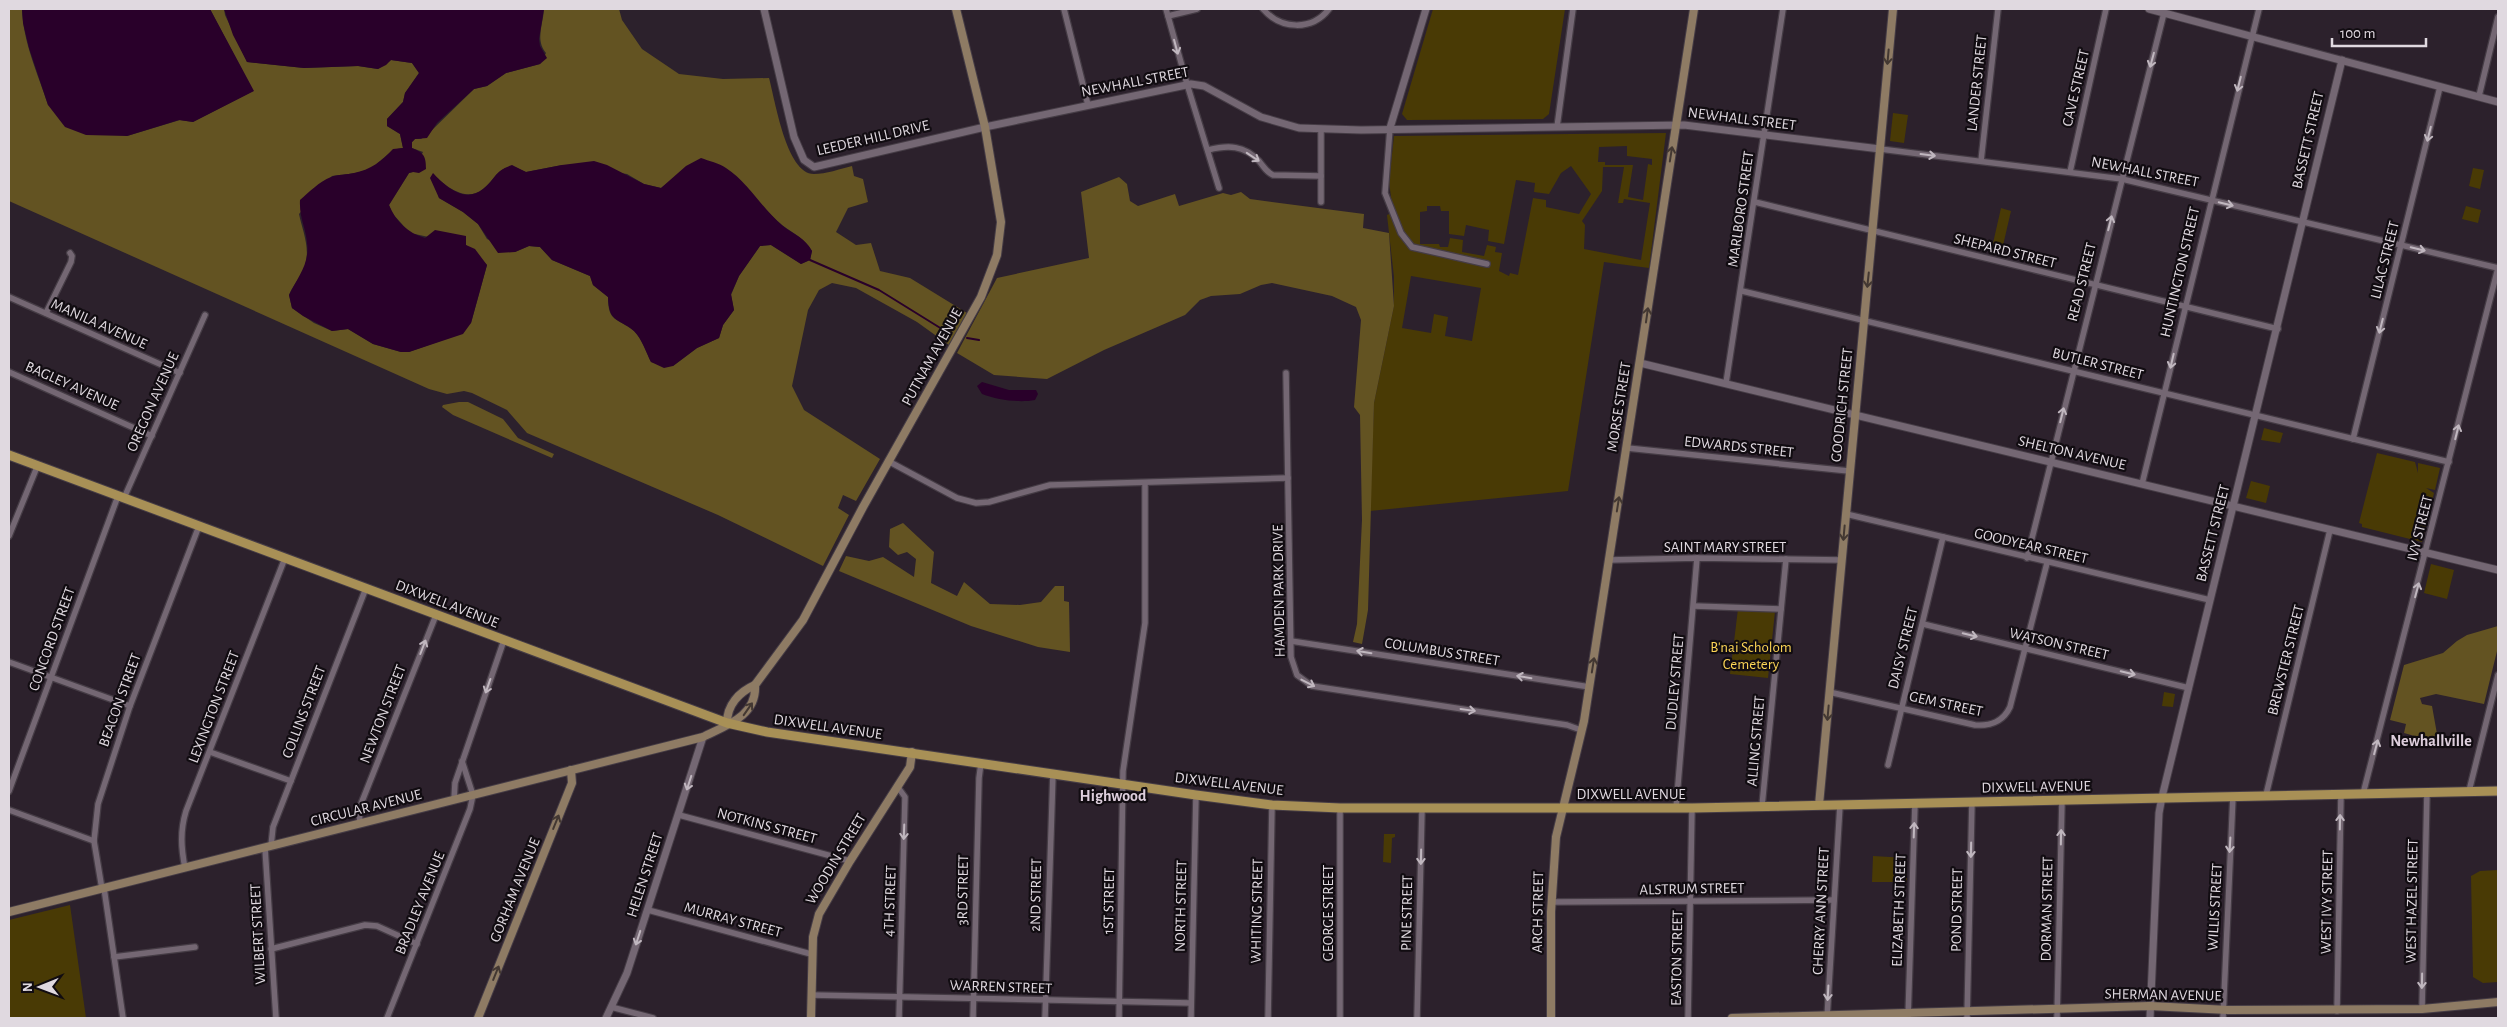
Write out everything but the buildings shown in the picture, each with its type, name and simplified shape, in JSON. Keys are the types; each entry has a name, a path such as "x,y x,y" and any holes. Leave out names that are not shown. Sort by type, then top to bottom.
{"main road":[{"name":"PUTNAM AVENUE","path":"727,724 732,704 748,688 755,685 803,620 888,461 981,297 992,271 1000,238 1001,222 985,127 956,9"},
{"name":"MORSE STREET","path":"1562,808 1590,687 1694,9"},
{"name":"GOODRICH STREET","path":"1819,805 1893,9"},
{"name":"DIXWELL AVENUE","path":"9,455 727,724 767,732 1196,795 1272,804 1340,808 1422,809 1692,808 2498,791"},
{"name":"PUTNAM AVENUE","path":"727,724 740,718 750,710 754,698 755,685"},
{"name":"CIRCULAR AVENUE","path":"9,912 703,737 727,724"},
{"name":"WOODIN STREET","path":"811,1018 813,937 819,914 850,861 910,768 912,752"},
{"name":"GORHAM AVENUE","path":"478,1018 572,783 571,770"},
{"name":"ARCH STREET","path":"1551,1018 1551,902 1556,837 1562,808"},
{"name":"SHERMAN AVENUE","path":"1732,1018 1967,1014 2057,1008 2150,1006 2223,1014 2422,1009 2498,1002"}],"street":[{"name":"LEEDER HILL DRIVE","path":"764,9 794,137 804,160 808,164 821,166 985,127"},
{"path":"1064,9 1088,105"},
{"path":"1166,9 1186,84 1219,188"},
{"path":"1168,16 1196,9"},
{"path":"1263,9 1278,20 1304,25 1316,21 1329,9"},
{"path":"1426,9 1390,128 1385,193 1401,233 1412,247 1486,264"},
{"path":"1556,127 1574,9"},
{"name":"MARLBORO STREET","path":"1726,384 1742,291 1783,9"},
{"name":"LANDER STREET","path":"1981,161 1998,9"},
{"name":"CAVE STREET","path":"2070,172 2106,9"},
{"path":"2149,9 2498,102"},
{"name":"HUNTINGTON STREET","path":"2142,484 2259,9"},
{"name":"READ STREET","path":"2027,558 2072,371 2164,13"},
{"path":"2479,96 2498,17"},
{"name":"BASSETT STREET","path":"2150,1018 2159,813 2162,798 2278,329 2342,60"},
{"name":"NEWHALL STREET","path":"985,127 1186,84 1204,86 1274,122 1292,127 1320,129 1676,126 2122,179 2498,268"},
{"name":"LILAC STREET","path":"2353,439 2440,87"},
{"path":"1320,129 1321,202"},
{"path":"1208,150 1231,145 1258,160 1268,173 1273,175 1321,176"},
{"name":"SHEPARD STREET","path":"1755,202 2094,286 2278,329"},
{"path":"46,313 71,262 70,254"},
{"name":"IVY STREET","path":"2363,794 2498,268"},
{"name":"BUTLER STREET","path":"1742,291 2449,462"},
{"name":"MANILA AVENUE","path":"9,297 180,373"},
{"name":"OREGON AVENUE","path":"121,498 152,436 205,315"},
{"name":"SHELTON AVENUE","path":"1640,363 2498,570"},
{"name":"BAGLEY AVENUE","path":"9,372 152,436"},
{"name":"HAMDEN PARK DRIVE","path":"1286,373 1291,642 1293,666 1297,675 1312,686 1567,725 1581,730"},
{"name":"EDWARDS STREET","path":"1627,448 1849,471"},
{"path":"888,461 957,498 976,503 989,502 1050,485 1288,478"},
{"path":"9,536 37,467"},
{"path":"1123,784 1123,771 1145,623 1147,590 1144,483"},
{"name":"CONCORD STREET","path":"9,791 121,498"},
{"name":"GOODYEAR STREET","path":"1846,514 2210,600"},
{"name":"BEACON STREET","path":"123,1018 94,841 98,804 130,706 199,526"},
{"name":"BREWSTER STREET","path":"2266,795 2330,530"},
{"name":"DAISY STREET","path":"1888,764 1943,537"},
{"name":"LEXINGTON STREET","path":"186,868 181,844 181,827 285,558"},
{"name":"SAINT MARY STREET","path":"1609,560 1697,558 1842,560"},
{"name":"DUDLEY STREET","path":"1676,808 1697,558"},
{"name":"ALLING STREET","path":"1762,806 1786,559"},
{"path":"2026,649 2047,563"},
{"name":"COLLINS STREET","path":"268,847 271,832 290,781 366,588"},
{"path":"1694,606 1781,609"},
{"name":"NEWTON STREET","path":"360,824 360,809 436,615"},
{"name":"WATSON STREET","path":"1922,624 2189,688"},
{"path":"454,800 455,783 504,640"},
{"name":"COLUMBUS STREET","path":"1291,642 1590,687"},
{"name":"GEM STREET","path":"1829,692 1975,725 1990,725 1998,722 2010,707 2026,649"},
{"path":"9,662 130,706"},
{"path":"2470,791 2498,675"},
{"name":"HELEN STREET","path":"606,1018 627,973 703,737"},
{"path":"210,752 290,781"},
{"path":"462,761 473,795"},
{"name":"3RD STREET","path":"973,1018 981,763"},
{"name":"2ND STREET","path":"1046,1018 1051,787 1053,773"},
{"name":"1ST STREET","path":"1119,1018 1123,784"},
{"name":"4TH STREET","path":"897,786 905,797 899,1018"},
{"name":"WEST HAZEL STREET","path":"2422,1009 2426,792"},
{"name":"WEST IVY STREET","path":"2337,1011 2341,794"},
{"name":"BRADLEY AVENUE","path":"387,1018 470,809 473,795"},
{"name":"NORTH STREET","path":"1191,1018 1196,795"},
{"name":"WILLIS STREET","path":"2223,1014 2233,796"},
{"name":"DORMAN STREET","path":"2057,1018 2062,800"},
{"name":"POND STREET","path":"1967,1014 1972,801"},
{"name":"ELIZABETH STREET","path":"1908,1015 1915,803"},
{"name":"WHITING STREET","path":"1268,1018 1272,804"},
{"name":"CHERRY ANN STREET","path":"1827,1016 1840,804"},
{"name":"GEORGE STREET","path":"1340,808 1340,1018"},
{"name":"EASTON STREET","path":"1688,1018 1692,808"},
{"name":"PINE STREET","path":"1416,1018 1422,809"},
{"path":"9,810 94,841"},
{"name":"NOTKINS STREET","path":"679,815 850,861"},
{"name":"WILBERT STREET","path":"268,847 271,948 276,1018"},
{"name":"ALSTRUM STREET","path":"1551,902 1834,900"},
{"name":"MURRAY STREET","path":"648,910 812,954"},
{"path":"271,948 365,925 377,926 416,944"},
{"path":"114,957 195,947"},
{"name":"WARREN STREET","path":"811,995 1191,1003"},
{"path":"611,1007 653,1018"}],"green space":[{"path":"1433,9 1565,9 1549,114 1543,119 1407,120 1402,114"},
{"path":"1893,113 1908,115 1904,143 1890,141"},
{"path":"1666,133 1649,268 1604,262 1568,491 1370,511 1374,403 1394,306 1394,277 1387,215 1393,212 1389,182 1394,136","holes":["1627,146 1627,156 1652,159 1652,165 1648,164 1643,200 1628,197 1633,165 1605,165 1605,162 1598,162 1599,147","1571,166 1591,194 1579,214 1546,207 1546,200 1533,198 1518,275 1510,273 1509,276 1499,271 1502,253 1495,252 1496,247 1487,245 1484,256 1462,252 1463,240 1450,238 1448,247 1440,247 1439,244 1420,244 1420,212 1427,211 1427,206 1440,206 1441,211 1449,211 1449,234 1464,236 1466,225 1489,230 1488,241 1504,244 1516,180 1535,183 1534,192 1549,194 1561,173","1603,167 1624,167 1618,203 1623,203 1624,199 1650,203 1641,260 1584,249 1585,225 1582,221 1602,191","1411,276 1481,288 1472,341 1445,336 1448,317 1434,314 1431,333 1402,328"]},
{"path":"2473,168 2484,170 2480,189 2469,186"},
{"path":"2466,206 2481,210 2478,223 2462,219"},
{"path":"2001,208 2011,211 2001,254 1991,252"},
{"path":"2264,428 2283,433 2280,443 2261,440"},
{"path":"2377,453 2415,462 2418,473 2418,463 2440,468 2435,490 2426,488 2434,493 2422,542 2362,527 2362,524 2359,523"},
{"path":"2251,481 2270,486 2266,503 2246,498"},
{"path":"2431,564 2454,570 2447,599 2424,593"},
{"name":"B'nai Scholom Cemetery","path":"1738,609 1775,611 1768,678 1730,674"},
{"path":"2164,692 2175,694 2173,707 2162,706"},
{"path":"1384,834 1395,834 1395,837 1392,838 1391,863 1383,862"},
{"path":"1873,856 1907,858 1907,882 1872,882"},
{"path":"2498,870 2498,982 2483,983 2473,977 2471,876 2480,871"},
{"path":"70,905 86,1018 9,1018 9,920"}],"shaded area":[{"path":"9,9 22,9 28,46 48,105 127,136 180,120 193,122 253,91 210,9 224,9 247,62 304,68 358,66 378,69 391,60 412,63 419,73 405,93 403,102 387,119 387,126 400,134 403,148 394,151 366,170 332,176 299,214 306,242 307,256 303,271 289,295 292,308 314,323 332,331 348,329 373,344 401,352 409,352 440,341 471,323 487,265 466,245 410,233 392,213 389,205 409,173 413,172 423,152 412,148 412,142 415,139 421,139 429,133 474,89 487,86 506,73 540,64 546,53 540,38 544,9 619,9 622,20 642,49 679,74 723,79 769,78 783,134 796,162 804,171 814,174 852,166 854,176 863,179 868,202 848,208 836,232 856,245 871,243 880,271 910,278 967,313 949,345 917,322 856,288 832,283 819,290 808,310 792,386 804,410 880,459 856,501 843,495 838,508 849,515 823,566 718,515 527,433 507,410 472,393 464,391 447,394 429,389 9,201","holes":["562,165 627,174 644,184 661,188 674,178 746,186 772,216 806,243 812,251 810,260 801,264 771,245 760,246 739,276 731,295 734,310 723,325 719,338 697,348 673,366 651,362 637,334 612,315 608,305 608,297 593,285 590,276 552,260 540,247 529,246 515,252 487,239 478,224 463,212 439,198 433,174 450,188 463,194 476,193 483,189 498,173 512,166 526,172"]},
{"path":"22,9 210,9 254,91 193,122 179,120 127,136 86,135 65,127 48,105 29,48"},
{"path":"224,9 544,9 539,39 540,46 547,58 540,64 506,73 487,86 474,89 437,123 427,138 415,139 412,142 412,148 424,156 426,169 419,173 409,173 389,205 399,222 419,236 425,238 435,230 466,236 466,245 475,249 487,265 471,323 463,334 409,352 401,352 373,344 348,329 332,331 292,308 289,295 307,258 300,200 314,187 327,179 365,170 380,161 393,149 403,148 400,134 387,126 387,119 403,102 405,93 419,73 412,63 391,60 378,69 358,66 304,68 247,62 233,35"},
{"path":"701,158 720,165 734,174 749,188 775,219 803,240 812,251 810,260 801,264 771,245 760,246 739,276 731,294 734,310 723,325 719,338 697,348 673,366 664,368 651,362 637,334 612,315 608,297 593,285 590,276 552,260 540,247 529,246 515,252 498,253 478,224 463,212 439,198 430,178 433,173 449,188 469,195 483,189 498,173 512,165 526,172 594,161 607,165 644,184 661,188 686,166"},
{"path":"1119,177 1127,184 1130,201 1138,206 1175,194 1179,206 1223,193 1231,195 1241,192 1250,199 1364,214 1363,228 1389,233 1394,306 1374,403 1368,610 1362,644 1353,642 1357,624 1362,520 1360,415 1354,407 1361,320 1356,307 1332,296 1272,283 1261,285 1240,294 1211,296 1200,300 1185,315 1104,350 1047,379 994,375 957,353 997,278 1089,258 1081,192"},
{"path":"982,382 1009,390 1036,390 1038,394 1035,400 1029,401 995,398 982,394 977,386"},
{"path":"468,402 503,419 518,438 554,454 552,458 453,415 442,407 443,405"},
{"path":"903,523 934,552 931,583 957,596 964,582 990,604 1020,605 1041,602 1055,586 1064,586 1064,601 1069,602 1070,652 1038,647 971,626 839,571 846,556 869,561 883,557 914,577 916,559 907,552 898,555 889,547 890,529"},
{"path":"2498,626 2498,647 2484,704 2436,694 2420,698 2422,704 2432,706 2439,745 2418,742 2418,737 2404,733 2406,724 2390,720 2404,665 2443,653 2467,635"}],"waterway":[{"path":"810,260 879,290 950,334"},
{"path":"967,338 979,340"}],"district":[{"name":"Newhallville","path":"2431,741"},
{"name":"Highwood","path":"1113,796"}]}
